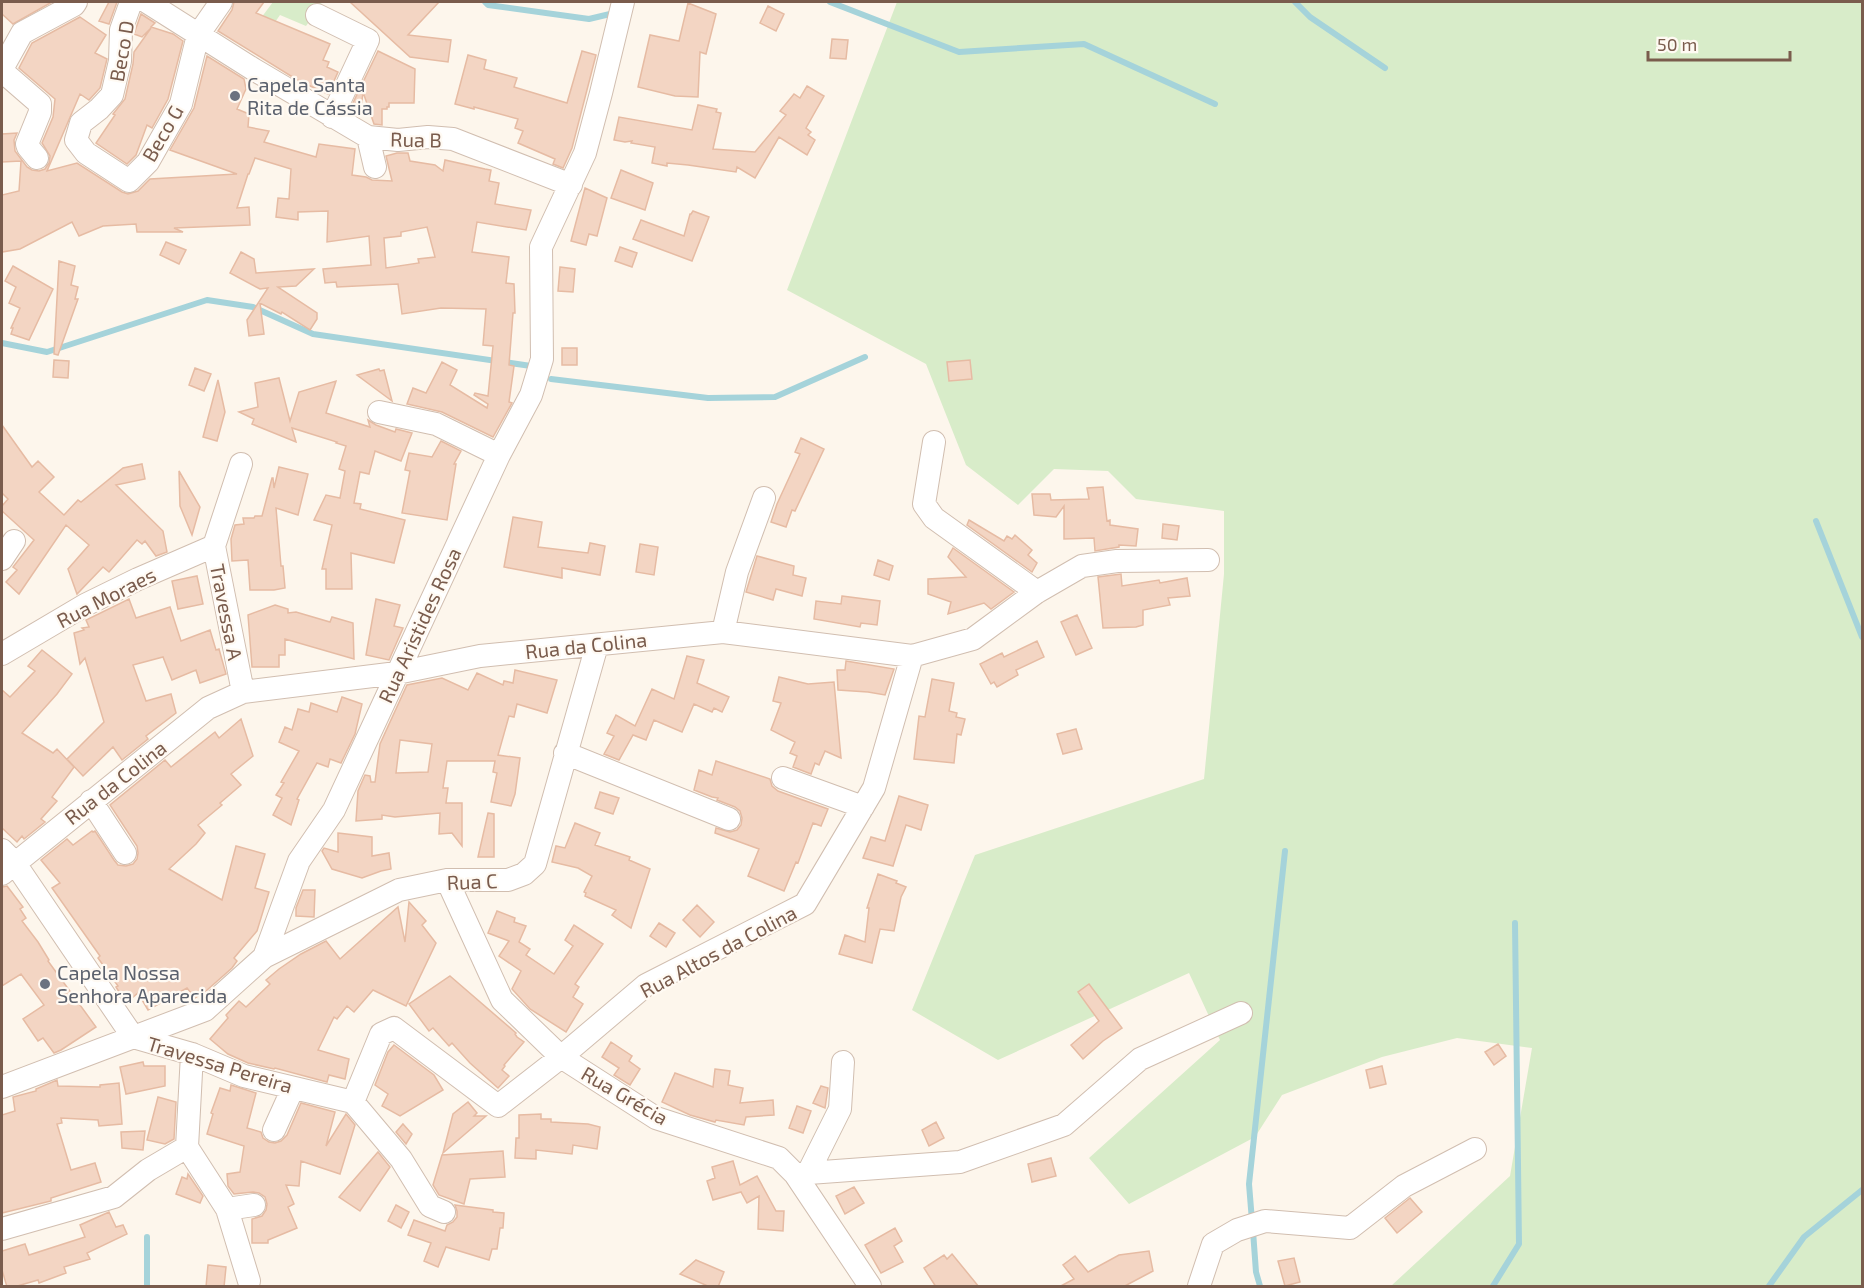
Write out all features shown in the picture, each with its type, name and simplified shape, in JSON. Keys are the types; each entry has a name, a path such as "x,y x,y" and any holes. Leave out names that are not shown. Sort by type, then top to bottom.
{"street":[{"path":"38,158 27,144 40,112 40,104 2,70 22,33 76,2"},
{"name":"Beco D","path":"86,153 76,141 81,123 112,95 120,61 122,30 131,2"},
{"name":"Rua B","path":"147,2 368,137 398,140 428,137 453,139 571,184"},
{"name":"Beco G","path":"86,153 129,181 148,162 181,104 198,35 221,2"},
{"name":"Rua Aristides Rosa","path":"2,1087 205,1010 264,957 299,861 334,810 499,455 531,395 542,359 541,247 585,153 602,93 623,2"},
{"path":"317,15 368,40 332,117"},
{"path":"368,137 375,167"},
{"path":"379,412 436,424 499,455"},
{"path":"934,442 924,504 934,518 1037,591"},
{"name":"Travessa A","path":"241,464 214,546 243,692"},
{"path":"723,632 737,572 764,498"},
{"name":"Rua Moraes","path":"2,654 85,606 138,579 214,546"},
{"name":"Rua da Colina","path":"6,862 91,801 208,708 243,692 397,673 480,656 723,632 912,656 973,639 1037,591 1083,566 1117,561 1208,560"},
{"name":"Rua C","path":"264,957 399,890 447,880 508,880 524,874 535,864 597,645"},
{"name":"Rua Altos da Colina","path":"353,1102 381,1034 394,1028 498,1106 561,1058 646,985 805,904 874,788 912,656"},
{"path":"565,753 729,819"},
{"path":"783,778 863,807"},
{"path":"91,801 125,853"},
{"name":"Travessa Pereira","path":"6,862 133,1037 192,1054 244,1076 353,1102"},
{"name":"Rua Grécia","path":"447,880 502,1000 561,1058 656,1118 779,1158 802,1174 870,1287"},
{"path":"802,1174 960,1162 1064,1125 1140,1059 1241,1013"},
{"path":"192,1054 187,1147 226,1209 249,1281"},
{"path":"802,1174 840,1109 843,1062"},
{"path":"274,1130 293,1088"},
{"path":"353,1102 400,1159 430,1206 444,1212"},
{"path":"2,1229 114,1197 148,1170 187,1147"},
{"path":"1200,1287 1213,1244 1237,1230 1265,1221 1350,1228 1404,1186 1475,1149"},
{"path":"226,1209 254,1205"}],"green space":[{"path":"273,2 319,2 322,4 306,26 280,15 273,25 261,18"},
{"path":"897,2 1862,2 1862,1286 1391,1286 1510,1176 1532,1048 1457,1038 1382,1057 1282,1095 1255,1137 1129,1204 1089,1158 1220,1040 1189,973 998,1060 912,1010 975,855 1204,779 1224,574 1224,511 1136,499 1108,471 1054,469 1018,505 966,465 926,364 787,290"}],"building":[{"path":"2,2 52,2 13,24 2,14"},
{"path":"109,2 117,2 109,24 99,21"},
{"path":"234,2 264,2 256,13 330,44 323,60 329,62 327,67 338,72 328,94 299,81 218,31 232,10"},
{"path":"350,2 439,2 408,35 451,40 448,62 410,57"},
{"path":"688,3 716,14 706,54 700,52 698,97 675,96 638,87 650,35 679,41"},
{"path":"768,6 784,14 776,31 760,23"},
{"path":"141,14 155,23 151,27 173,34 183,41 168,99 152,128 147,125 136,155 127,164 96,143 125,99 134,52 151,28 142,37 134,34"},
{"path":"80,17 106,35 95,53 107,59 100,88 89,100 80,94 47,171 77,163 128,194 138,191 150,179 237,174 170,150 194,108 207,56 244,79 246,89 237,109 249,114 248,127 269,131 264,142 316,157 319,144 355,149 352,175 372,180 392,181 386,156 397,153 408,153 410,161 435,165 443,171 445,160 491,170 489,181 499,183 495,204 531,210 526,230 477,222 472,252 509,257 506,283 514,284 515,313 513,313 509,365 514,366 509,402 512,403 493,437 442,412 407,404 413,388 426,393 442,362 457,370 450,385 487,408 488,404 474,395 475,393 488,396 493,346 483,345 486,309 441,308 402,314 398,284 337,287 336,282 325,283 323,269 371,265 369,236 327,242 328,211 298,212 298,220 276,217 278,198 289,199 291,169 255,158 237,208 249,207 250,225 174,228 183,232 137,232 136,224 103,226 79,236 72,222 20,249 2,252 2,195 19,191 21,161 2,162 2,134 17,133 14,140 15,151 27,167 39,171 45,169 49,163 50,156 42,143 53,117 55,99 19,68 32,43","holes":["427,227 435,257 418,259 419,263 386,268 384,238 401,236 401,232"]},
{"path":"832,39 848,40 846,59 830,58"},
{"path":"378,51 415,69 414,103 389,103 387,109 382,109 382,125 374,124 363,92 361,109 352,105"},
{"path":"582,51 596,55 572,148 563,168 553,164 555,159 518,143 523,131 515,128 518,119 455,104 468,55 486,60 484,69 517,78 514,87 567,103"},
{"path":"807,86 824,96 806,128 811,132 808,135 815,140 807,155 779,137 755,178 737,167 736,172 688,165 667,163 667,166 652,163 655,147 631,143 632,141 614,140 619,117 692,130 698,105 717,109 716,112 721,113 713,149 755,152 786,115 780,111 794,94 800,98"},
{"path":"621,170 653,183 645,210 611,198"},
{"path":"585,188 607,198 597,236 589,234 586,245 571,241"},
{"path":"693,211 709,217 692,261 633,239 641,220 684,236 690,214"},
{"path":"166,242 186,250 179,264 160,255"},
{"path":"620,247 637,253 632,267 615,261"},
{"path":"241,252 254,259 256,273 314,269 296,286 278,287 317,313 317,319 310,330 282,312 281,314 260,303 264,334 249,336 247,320 268,288 260,289 230,273"},
{"path":"59,261 75,266 71,285 78,287 75,299 78,299 58,355 54,354"},
{"path":"13,266 53,289 29,340 11,334 13,328 11,328 20,308 9,303 16,287 5,281"},
{"path":"560,267 575,269 573,292 558,291"},
{"path":"562,348 577,348 577,365 562,365"},
{"path":"54,360 69,361 68,378 53,377"},
{"path":"970,360 972,379 949,381 947,362"},
{"path":"195,368 211,374 204,391 189,385"},
{"path":"379,369 384,370 392,401 357,375"},
{"path":"279,378 290,421 299,392 336,381 326,413 370,427 368,420 395,432 396,429 412,433 401,461 375,451 369,474 360,472 354,503 361,504 360,509 405,520 394,563 351,553 352,589 326,589 326,569 322,569 332,525 314,520 326,495 340,498 345,471 339,469 346,446 292,428 296,442 252,424 254,419 239,412 258,407 255,383"},
{"path":"218,380 225,412 217,441 203,437"},
{"path":"2,425 32,467 38,461 54,477 39,492 64,515 78,500 81,502 123,468 142,464 145,479 116,485 163,531 167,552 156,556 145,541 142,544 137,540 109,572 103,567 77,594 68,569 89,545 66,525 19,594 6,582 17,570 13,567 34,540 2,511 2,506 8,499 2,493"},
{"path":"801,438 824,449 795,511 792,510 786,527 771,522 800,454 795,452"},
{"path":"441,441 461,451 454,464 456,464 447,520 402,513 410,471 405,470 409,453 432,457"},
{"path":"279,467 308,474 298,515 276,508 285,588 250,590 248,560 232,561 231,539 235,525 244,524 243,518 262,516 272,478 274,488"},
{"path":"179,471 200,507 192,535 180,506"},
{"path":"1103,487 1107,521 1110,520 1110,525 1138,529 1136,546 1119,545 1119,547 1095,551 1094,538 1064,539 1064,506 1056,517 1034,515 1032,494 1050,494 1051,500 1089,499 1087,488"},
{"path":"513,517 542,522 538,547 588,553 590,543 605,546 600,575 562,568 562,578 504,567"},
{"path":"969,520 1004,541 1007,536 1012,539 1015,535 1032,550 1028,555 1037,563 1032,572 967,525"},
{"path":"1163,524 1179,526 1177,540 1162,538"},
{"path":"640,544 658,547 654,575 636,572"},
{"path":"953,548 1014,592 991,609 984,603 948,614 951,602 928,594 928,579 966,577 948,557"},
{"path":"757,556 794,566 793,575 806,578 802,596 776,589 773,600 746,592"},
{"path":"878,560 893,566 889,580 874,575"},
{"path":"1121,574 1122,586 1187,578 1190,596 1168,598 1170,605 1143,610 1143,625 1103,628 1098,577"},
{"path":"197,576 203,604 178,609 172,581"},
{"path":"842,596 880,601 877,625 861,623 860,627 814,619 816,601 841,604"},
{"path":"129,599 136,618 170,607 181,641 210,630 216,650 219,649 226,674 200,683 196,670 172,680 163,657 133,665 146,701 171,694 176,713 146,736 148,739 122,760 113,747 83,776 67,759 104,722 85,658 80,664 74,633 89,627 86,620"},
{"path":"376,599 400,605 394,626 403,628 389,660 366,655"},
{"path":"275,605 288,609 288,613 296,612 330,622 332,617 353,623 354,659 285,639 285,655 279,655 279,667 252,667 248,615"},
{"path":"1077,615 1092,648 1076,655 1061,622"},
{"path":"1037,641 1044,657 1016,670 1018,675 997,687 994,682 991,684 980,664 1002,653 1004,657"},
{"path":"42,650 72,674 22,733 53,753 57,749 74,767 52,797 57,801 41,819 45,822 24,839 22,836 17,842 2,828 2,690 10,697 35,671 28,666"},
{"path":"687,656 704,660 697,683 729,697 722,712 714,708 712,712 694,704 682,732 654,720 646,740 633,735 619,760 604,754 614,736 607,733 616,715 635,726 652,689 674,699"},
{"path":"846,661 894,669 885,695 838,690 837,670 845,670"},
{"path":"515,670 557,680 547,713 517,704 514,717 509,716 498,755 520,758 511,806 491,802 497,773 493,772 495,761 447,761 443,788 448,788 446,803 462,803 462,846 452,833 439,834 440,813 395,817 382,815 382,819 356,821 358,791 365,775 370,776 371,782 375,782 380,744 407,685 442,678 468,690 477,673 503,685 504,681 513,683","holes":["400,740 432,744 428,772 396,773"]},
{"path":"779,677 808,684 834,682 841,758 825,751 819,765 815,763 811,774 793,767 797,756 790,753 795,742 771,730 781,703 773,701"},
{"path":"932,679 954,683 949,711 957,713 956,717 965,719 961,735 957,734 954,763 914,759 919,716 925,717"},
{"path":"342,697 362,704 355,734 341,763 330,759 328,767 317,763 297,799 299,800 291,825 273,815 282,798 276,795 284,783 281,782 299,751 279,742 285,727 292,730 298,709 309,712 311,703 337,712"},
{"path":"241,719 253,756 231,774 241,785 198,825 205,833 169,869 222,900 236,846 265,854 255,888 269,892 257,931 234,958 237,961 232,968 195,998 187,988 148,1010 138,993 126,1003 116,987 118,986 98,958 100,956 52,888 60,883 41,860 67,839 73,845 95,831 118,865 133,864 137,859 137,846 110,805 165,760 171,767 215,732 219,738"},
{"path":"1076,729 1082,749 1063,754 1057,734"},
{"path":"716,761 770,779 772,786 778,791 828,809 821,826 813,823 798,863 796,862 784,891 748,876 759,849 715,833 716,828 730,832 737,830 742,818 740,811 735,807 717,800 718,798 694,790 699,770 712,775"},
{"path":"600,792 619,798 613,814 595,808"},
{"path":"899,796 928,805 921,830 906,825 893,866 863,858 871,837 885,841"},
{"path":"488,813 494,814 494,857 478,857"},
{"path":"575,823 600,833 595,845 630,857 629,860 650,869 631,928 612,915 616,910 585,896 584,892 592,876 578,868 552,862 556,846 565,848"},
{"path":"338,833 372,837 372,856 389,853 391,869 362,878 332,869 322,851 324,848 338,852"},
{"path":"878,874 906,887 901,897 894,931 880,929 872,963 839,954 845,935 865,942 869,908 867,908"},
{"path":"7,886 23,907 20,909 26,918 22,921 96,1027 54,1053 43,1038 38,1041 23,1019 44,1005 21,974 2,986 2,887"},
{"path":"303,890 315,890 314,917 296,916 296,908"},
{"path":"409,902 426,921 422,925 436,943 406,1006 373,990 354,1012 347,1006 337,1019 334,1017 318,1050 349,1059 345,1079 329,1075 327,1082 248,1063 228,1054 210,1039 228,1018 226,1015 239,1001 246,1007 270,984 266,980 279,969 326,941 340,959 398,907 405,942"},
{"path":"697,905 714,922 700,937 683,920"},
{"path":"497,911 515,918 514,922 526,926 519,942 530,949 526,955 554,974 573,946 565,940 574,925 603,944 575,984 579,987 573,997 583,1004 566,1032 530,1009 512,989 521,971 499,956 509,941 488,933"},
{"path":"659,923 675,933 666,947 650,936"},
{"path":"450,976 524,1042 504,1065 502,1070 509,1076 498,1088 452,1043 449,1046 433,1028 429,1031 409,1004"},
{"path":"1089,984 1122,1028 1083,1059 1071,1045 1099,1021 1078,992"},
{"path":"611,1042 632,1056 629,1061 640,1069 630,1085 614,1075 619,1068 602,1057"},
{"path":"1498,1044 1506,1056 1494,1065 1485,1052"},
{"path":"394,1045 434,1075 443,1090 400,1116 382,1106 388,1094 375,1085 388,1052"},
{"path":"143,1062 144,1066 165,1066 165,1086 126,1094 120,1067"},
{"path":"1382,1066 1386,1084 1370,1088 1366,1070"},
{"path":"715,1069 730,1071 728,1085 743,1088 740,1103 773,1100 774,1115 746,1117 744,1125 716,1120 715,1122 690,1115 662,1102 675,1073 713,1087"},
{"path":"57,1080 58,1086 100,1087 100,1085 119,1083 122,1124 99,1126 98,1120 61,1118 62,1123 57,1124 71,1170 95,1163 101,1182 51,1198 51,1201 2,1213 2,1115 15,1111 13,1097 36,1091"},
{"path":"231,1085 256,1093 247,1128 261,1132 263,1138 269,1142 281,1141 287,1135 301,1103 335,1112 326,1146 346,1114 355,1125 340,1174 301,1161 299,1186 286,1185 294,1204 288,1207 297,1228 268,1240 268,1243 252,1243 252,1219 262,1216 266,1210 265,1197 253,1192 234,1194 228,1186 227,1174 240,1172 244,1146 207,1134 213,1114 211,1113 220,1088 230,1091"},
{"path":"821,1086 828,1088 825,1108 813,1103"},
{"path":"158,1097 176,1102 174,1139 165,1144 147,1140"},
{"path":"468,1102 477,1113 474,1116 486,1116 443,1153 453,1114"},
{"path":"797,1106 811,1111 803,1133 789,1128"},
{"path":"541,1114 541,1119 551,1119 551,1122 600,1127 597,1149 573,1145 572,1154 536,1150 536,1159 515,1158 516,1138 519,1138 519,1115"},
{"path":"936,1122 944,1138 929,1146 922,1130"},
{"path":"403,1124 412,1134 406,1144 396,1132"},
{"path":"145,1131 143,1150 122,1148 121,1132"},
{"path":"503,1151 505,1177 470,1179 464,1204 439,1195 433,1185 442,1155"},
{"path":"378,1152 390,1167 360,1211 339,1197"},
{"path":"1051,1158 1056,1176 1032,1182 1028,1164"},
{"path":"733,1161 740,1185 757,1176 776,1211 784,1211 783,1231 758,1229 759,1196 747,1203 741,1192 713,1200 707,1181 715,1178 712,1167"},
{"path":"188,1174 203,1196 200,1203 176,1194 182,1177 187,1179"},
{"path":"854,1187 864,1203 845,1214 836,1196"},
{"path":"1410,1198 1422,1212 1397,1233 1385,1218"},
{"path":"396,1205 409,1212 401,1228 388,1221"},
{"path":"455,1205 504,1213 503,1228 500,1228 497,1249 492,1249 489,1260 446,1247 438,1267 424,1261 431,1243 408,1235 414,1220 445,1231 447,1225 457,1217"},
{"path":"109,1212 116,1227 123,1225 127,1234 87,1253 90,1259 64,1267 66,1273 39,1283 38,1280 7,1287 2,1270 2,1251 25,1244 29,1255 85,1237 80,1225"},
{"path":"895,1228 902,1241 894,1246 903,1262 881,1273 865,1245"},
{"path":"1149,1251 1153,1271 1123,1287 1059,1287 1074,1279 1063,1265 1075,1256 1088,1272 1119,1255"},
{"path":"952,1254 979,1287 936,1287 924,1268 944,1255 947,1259"},
{"path":"1294,1258 1300,1282 1285,1286 1278,1261"},
{"path":"696,1260 724,1272 718,1287 710,1287 680,1274"},
{"path":"208,1265 226,1267 224,1287 206,1287"}],"waterway":[{"path":"485,2 488,5 589,19 610,14 613,11"},
{"path":"830,2 959,52 1084,44 1215,104"},
{"path":"1295,2 1310,17 1385,68"},
{"path":"2,343 47,352 207,300 253,307 313,334 531,366"},
{"path":"551,379 708,398 775,397 865,357"},
{"path":"1816,521 1862,637"},
{"path":"1252,1221 1249,1184 1285,851"},
{"path":"1493,1286 1519,1244 1515,923"},
{"path":"1769,1286 1804,1237 1862,1190"},
{"path":"1253,1231 1256,1272 1260,1286"},
{"path":"147,1237 147,1286"}],"place":[{"name":"Capela Santa Rita de Cássia","path":"235,96"},
{"name":"Capela Nossa Senhora Aparecida","path":"45,984"}]}
